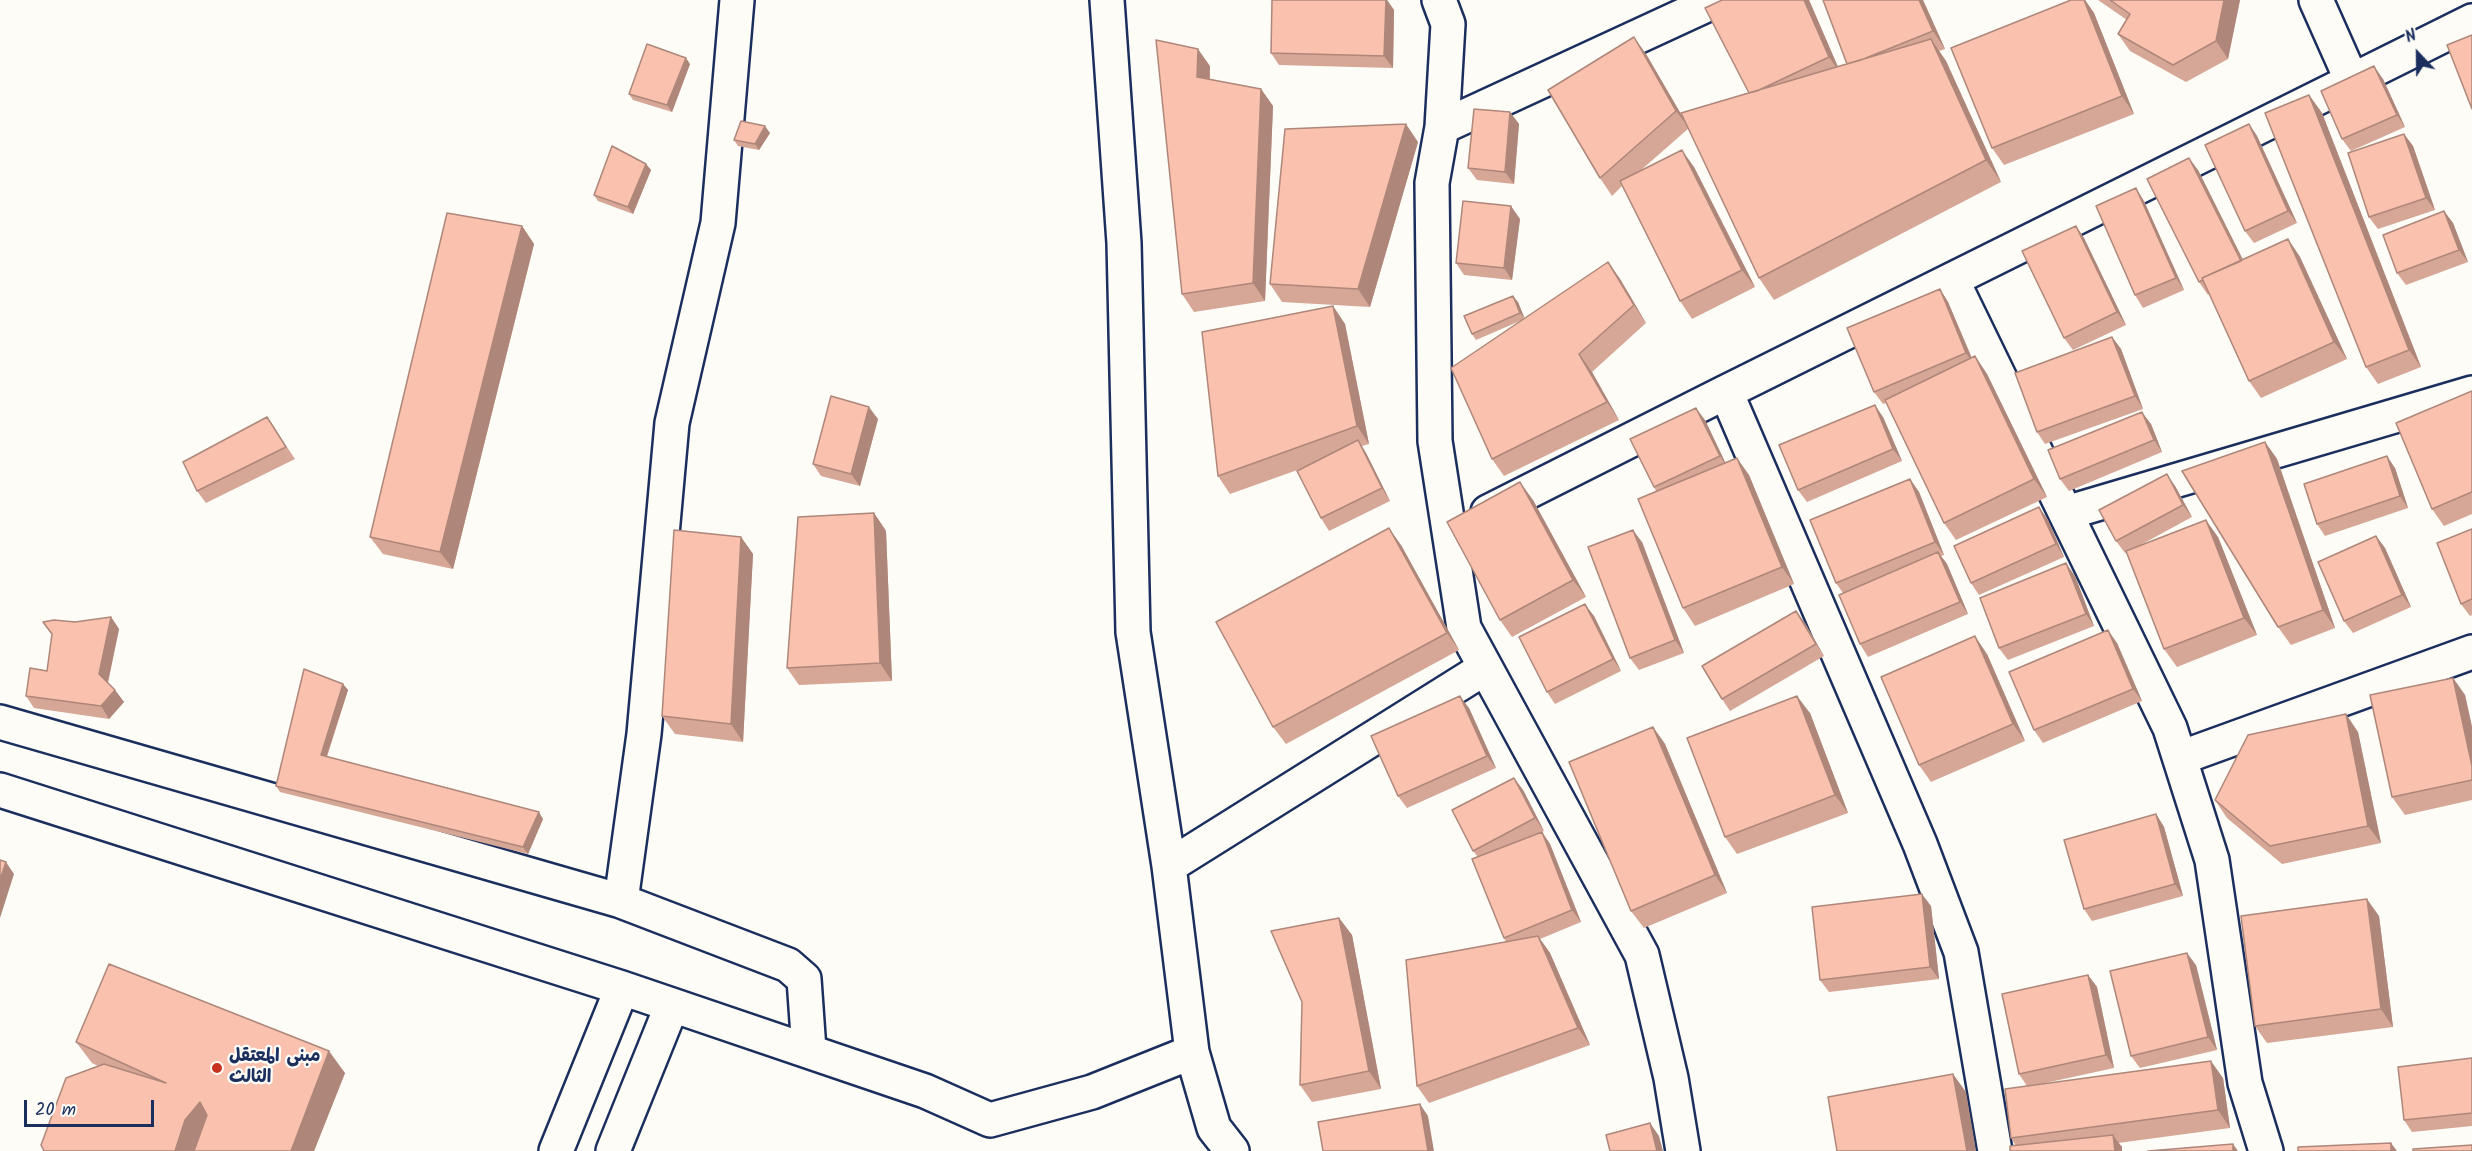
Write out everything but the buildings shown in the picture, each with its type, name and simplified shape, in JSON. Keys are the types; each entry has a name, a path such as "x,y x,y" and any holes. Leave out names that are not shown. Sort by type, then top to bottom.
{"street":[{"path":"621,901 644,734 672,423 718,223 736,0"},
{"path":"1107,0 1124,243 1133,632 1169,866 1192,1052 1215,1143"},
{"path":"1439,0 1448,24 1442,127 1432,183 1435,441 1464,628 1642,955 1671,1078 1683,1151"},
{"path":"1442,127 1717,0"},
{"path":"2316,0 2352,81"},
{"path":"1449,531 2472,21"},
{"path":"1952,280 2170,728 2212,860 2244,1083 2266,1151"},
{"path":"1726,392 1920,844 1961,952 1995,1151"},
{"path":"2066,513 2472,393"},
{"path":"2180,758 2472,652"},
{"path":"1169,866 1485,668"},
{"path":"0,722 621,901 788,965 804,979 809,1050"},
{"path":"0,790 622,988 809,1050 925,1091 990,1120 1092,1092 1192,1052"},
{"path":"555,1151 622,988"},
{"path":"613,1151 672,1005"}],"place":[{"name":"مبنى المعتقل الثالث","path":"217,1068"}]}
